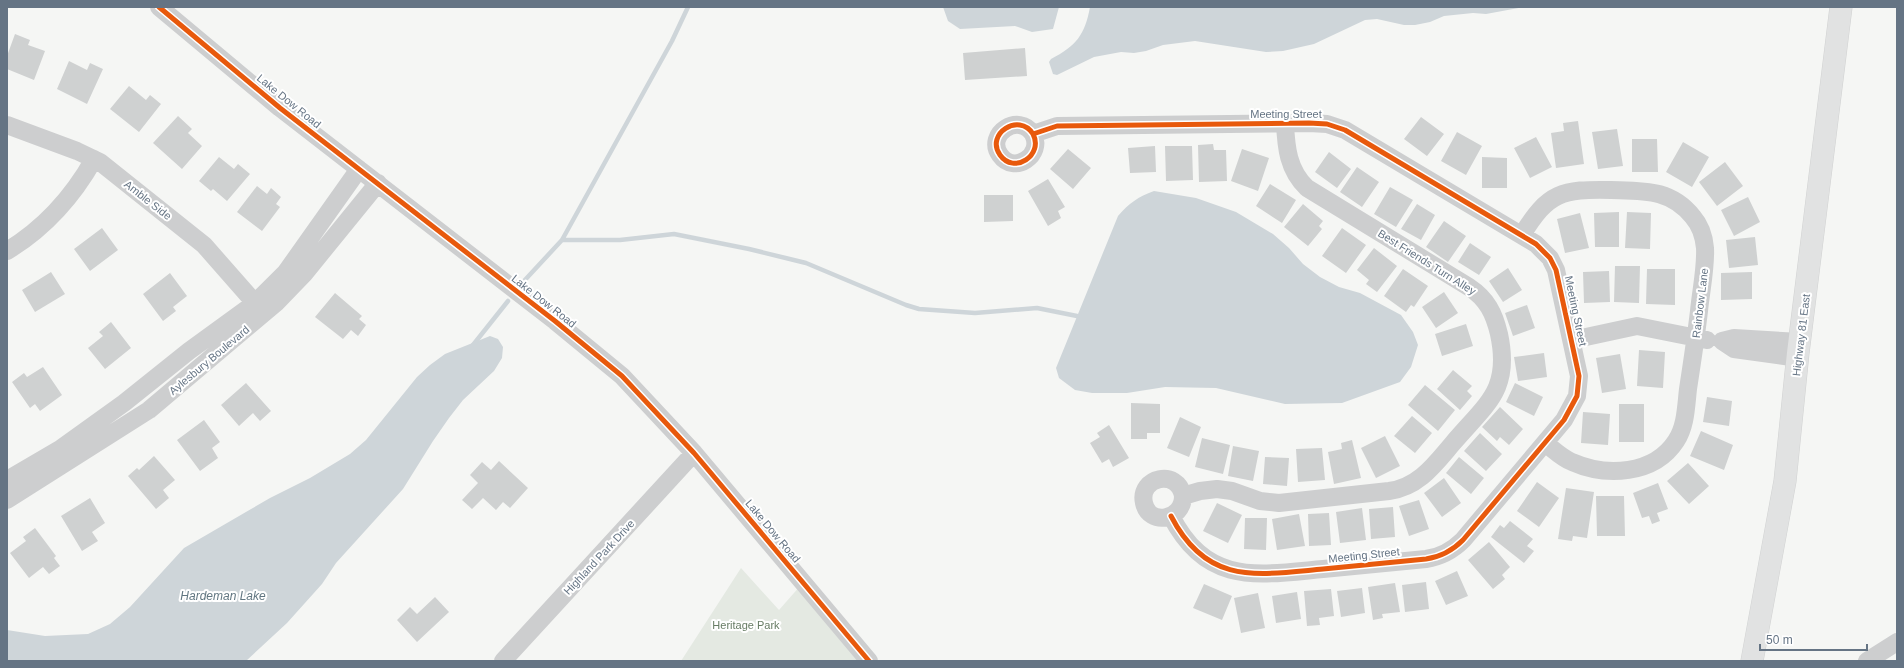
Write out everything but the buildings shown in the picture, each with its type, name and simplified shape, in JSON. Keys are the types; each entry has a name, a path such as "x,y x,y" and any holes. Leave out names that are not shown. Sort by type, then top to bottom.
{"main road":[{"name":"Highway 81 East","path":"1752,661 1785,481 1799,350 1841,7"}],"street":[{"name":"Lake Dow Road","path":"159,7 280,108 555,321 622,376 694,453 869,661"},
{"name":"Best Friends Turn Alley","path":"1183,496 1200,491 1217,489 1232,491 1260,501 1279,503 1406,488 1427,473 1491,398 1500,380 1503,358 1499,337 1494,315 1483,297 1307,188 1295,173 1287,154 1285,123"},
{"name":"Meeting Street","path":"1033,134 1057,126 1323,123 1345,130 1522,235 1543,249 1553,263 1560,284 1572,340 1579,376 1578,391 1567,416 1460,543 1449,551 1433,557 1264,575 1246,574 1217,565 1196,552 1182,537 1171,516"},
{"name":"Amble Side","path":"7,125 94,159 204,245 260,308"},
{"path":"7,251 33,234 57,212 80,182 94,159"},
{"name":"Aylesbury Boulevard","path":"7,500 149,410 260,308 359,169"},
{"name":"Aylesbury Boulevard","path":"7,480 67,444 124,403 189,351 260,308 283,296 304,274 378,183"},
{"name":"Rainbow Lane","path":"1522,235 1544,204 1560,194 1582,189 1648,191 1661,193 1674,200 1694,217 1704,241 1705,263 1683,423 1675,442 1661,457 1648,464 1634,470 1619,471 1590,468 1566,459 1545,443"},
{"path":"1572,340 1637,326 1695,338 1722,341 1734,338 1799,350"},
{"name":"Highland Park Drive","path":"504,661 694,453"},
{"path":"1168,479 1178,485 1183,496 1180,508 1171,516 1159,518 1148,511 1144,503 1146,488 1155,480 1168,479"},
{"path":"1867,661 1897,642"}],"green space":[{"name":"Heritage Park","path":"741,568 779,610 808,577 876,661 681,661"}],"water":[{"path":"943,7 1059,7 1053,29 1032,32 1015,26 960,29 948,21"},
{"path":"1090,7 1524,7 1486,14 1473,13 1444,16 1430,22 1415,25 1404,25 1377,19 1365,20 1314,44 1283,51 1266,52 1195,41 1163,45 1146,51 1134,53 1121,52 1094,57 1057,75 1053,74 1049,62 1078,39 1088,17"},
{"path":"1154,191 1196,198 1236,212 1273,234 1289,248 1303,264 1320,277 1339,287 1360,293 1401,315 1413,332 1418,345 1411,367 1400,382 1342,403 1285,404 1216,388 1165,387 1127,393 1092,393 1075,390 1059,378 1056,368 1118,216 1134,201"},
{"name":"Hardeman Lake","path":"490,336 498,339 503,347 502,358 494,371 463,400 433,441 403,489 336,563 322,584 287,623 246,661 7,661 7,630 45,636 88,634 110,624 130,607 184,548 350,454 366,440 417,377 430,365 445,354"}],"waterway":[{"path":"524,281 562,240 672,41 688,7"},
{"path":"562,240 620,240 674,234 749,249 806,263 919,309 975,313 1037,308 1077,316"},
{"path":"473,345 508,301"}],"cycle path":[{"path":"159,7 280,108 555,321 622,376 694,453 869,661"},
{"path":"1033,134 1027,128 1020,125 1012,125 1006,128 1000,133 997,140 997,147 1000,155 1006,161 1013,163 1019,163 1026,160 1034,149 1035,142 1033,134 1057,126 1327,124 1345,130 1536,244 1550,258 1556,270 1579,376 1577,396 1564,420 1463,540 1451,550 1436,557 1426,559 1276,573 1236,571 1218,565 1201,555 1185,539 1171,516"}]}
